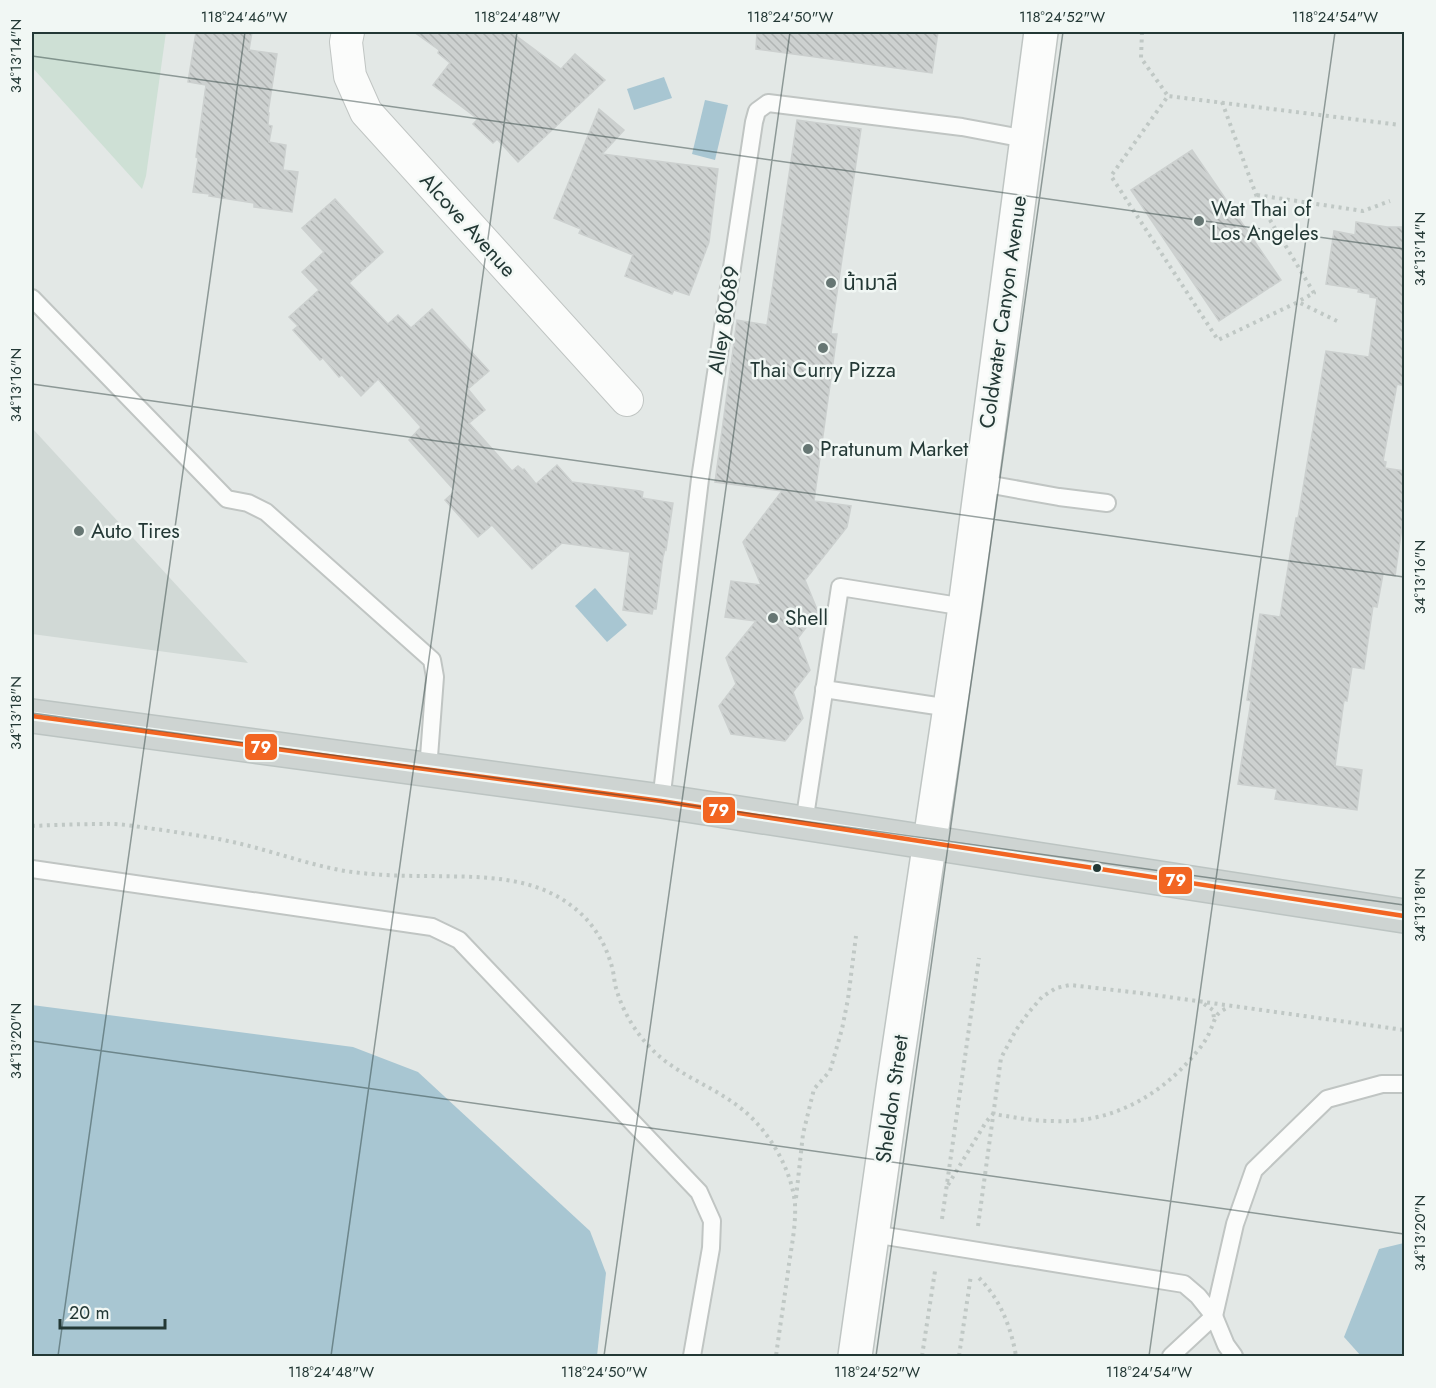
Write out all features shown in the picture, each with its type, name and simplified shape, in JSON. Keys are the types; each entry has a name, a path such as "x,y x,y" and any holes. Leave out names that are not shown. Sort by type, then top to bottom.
{"main road":[{"name":"Coldwater Canyon Avenue","path":"930,842 965,607 1041,32"},
{"path":"32,716 661,801 1404,916"},
{"name":"Sheldon Street","path":"855,1356 894,1076 930,842"}],"street":[{"name":"Alcove Avenue","path":"348,32 346,42 350,76 366,112 627,400"}],"lane":[{"name":"Alley 80689","path":"661,801 700,479 757,111 768,103 962,127 1026,139"},
{"path":"32,298 227,499 248,503 266,512 432,660 435,677 428,770"},
{"path":"981,483 1107,503"},
{"path":"804,823 840,586 965,607"},
{"path":"824,689 950,708"},
{"path":"32,868 432,927 459,940 699,1192 712,1221 711,1248 692,1356"},
{"path":"1171,1356 1215,1316 1235,1224 1254,1170 1328,1099 1382,1084 1404,1084"},
{"path":"873,1234 1184,1284 1215,1316 1226,1346 1234,1356"}],"path":[{"path":"1142,32 1140,58 1168,96 1400,125"},
{"path":"1168,96 1111,176 1218,340 1314,293 1258,200 1222,102"},
{"path":"1257,195 1363,211 1390,201"},
{"path":"1298,302 1337,321"},
{"path":"795,1205 803,1134 814,1089 830,1071 842,1029 856,936"},
{"path":"922,1356 979,958"},
{"path":"975,1250 1001,1058 1029,1012 1042,997 1056,988 1070,985 1140,993 1404,1030"},
{"path":"1203,1003 1213,1011 1214,1020"},
{"path":"993,1114 1043,1121 1075,1121 1124,1109 1148,1096 1182,1068 1197,1052 1219,1013 1230,1006"},
{"path":"947,1188 993,1114"},
{"path":"959,1356 972,1271 984,1282 999,1304 1010,1329 1016,1356"}],"shaded area":[{"name":"Auto Tires","path":"32,428 248,663 32,634"}],"green space":[{"path":"32,32 166,32 146,176 142,189 32,67"}],"water":[{"path":"664,77 672,98 634,110 627,89"},
{"path":"705,100 728,105 715,160 692,154"},
{"path":"595,588 627,625 607,642 575,606"},
{"path":"32,1005 353,1047 418,1072 590,1231 606,1273 597,1356 32,1356"},
{"path":"1404,1243 1404,1356 1361,1356 1344,1337 1379,1249"}],"building":[{"path":"196,32 252,32 249,50 277,54 268,113 268,125 272,126 269,142 286,145 283,170 298,172 292,212 254,207 254,203 193,192 206,85 188,82"},
{"path":"414,32 511,32 561,69 575,54 605,80 518,162 497,139 493,143 473,124 478,119 433,85 450,63 438,53 439,50"},
{"path":"757,32 938,32 932,73 756,49"},
{"path":"599,109 624,130 602,154 718,169 709,242 689,295 674,290 672,294 625,276 633,255 579,233 581,229 554,218"},
{"path":"797,120 861,129 831,334 837,334 814,501 851,506 847,527 805,580 818,612 798,638 810,670 793,692 803,718 785,741 731,734 719,706 736,684 726,658 756,621 725,617 731,581 761,585 743,542 782,491 715,482 737,320 767,325"},
{"path":"1192,150 1281,280 1219,321 1131,190"},
{"path":"335,199 383,252 349,283 388,324 398,315 411,328 432,309 489,371 468,389 485,410 469,423 512,471 518,466 524,469 536,484 557,465 572,482 640,491 643,492 642,498 673,503 656,609 653,609 652,614 623,610 630,552 562,543 532,569 492,525 478,537 445,500 455,491 409,440 421,427 378,379 361,396 342,375 339,377 323,358 320,360 293,330 298,326 289,317 319,290 302,272 324,252 302,228"},
{"path":"1356,222 1404,227 1404,386 1397,384 1383,461 1386,462 1385,468 1404,471 1404,513 1395,576 1383,574 1377,607 1373,606 1364,669 1352,667 1347,701 1344,700 1335,766 1362,770 1357,810 1275,799 1277,789 1238,784 1251,701 1247,700 1260,614 1280,617 1326,351 1369,357 1377,298 1358,292 1359,289 1326,284 1334,231 1355,235"}],"transit line":[{"name":"79","path":"32,716 661,801 1404,916"}],"place":[{"name":"Wat Thai of Los Angeles","path":"1199,221"},
{"name":"น้ามาลี","path":"831,283"},
{"name":"Thai Curry Pizza","path":"823,348"},
{"name":"Pratunum Market","path":"808,449"},
{"name":"Auto Tires","path":"79,531"},
{"name":"Shell","path":"773,618"}]}
